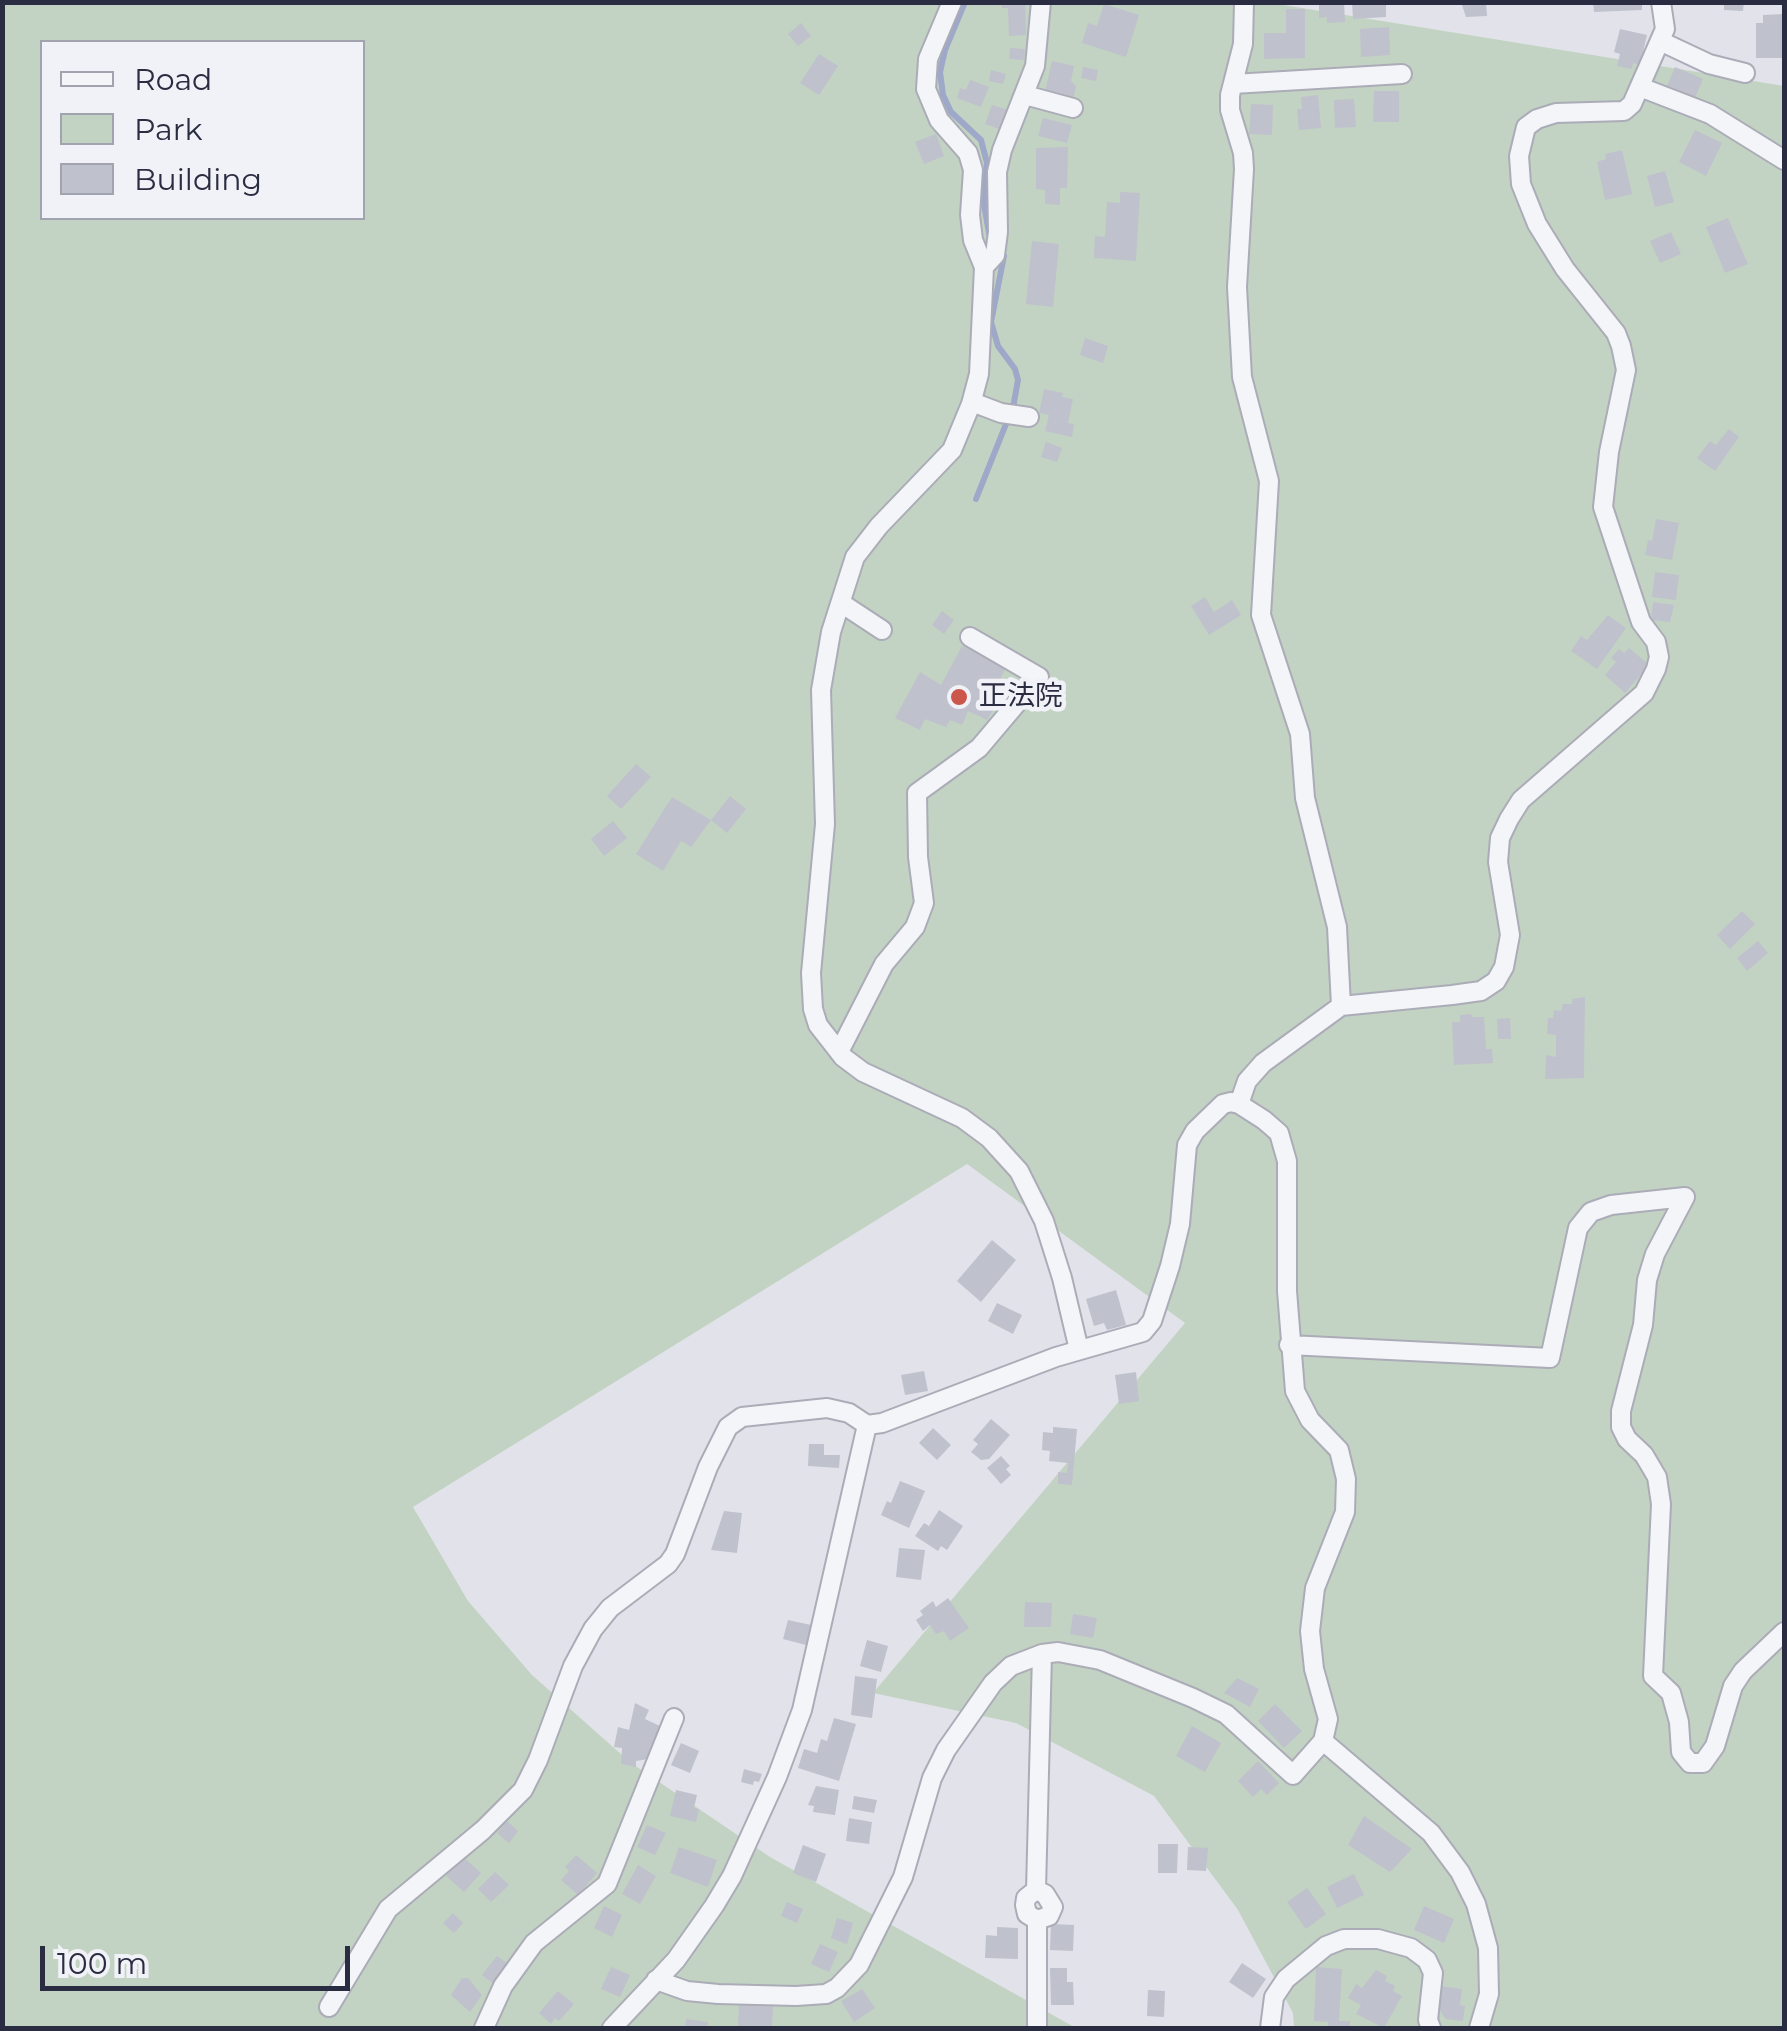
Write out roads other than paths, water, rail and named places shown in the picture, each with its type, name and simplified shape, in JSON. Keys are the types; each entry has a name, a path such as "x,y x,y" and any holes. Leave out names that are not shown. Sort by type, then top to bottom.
{"street":[{"path":"952,2 928,59 926,89 939,120 968,153 972,170 970,214 984,267 979,374 952,450 855,557 825,655 821,690 825,824 812,973 813,1009 818,1025 839,1052 864,1072 962,1118 989,1138 1019,1171 1044,1221 1079,1350"},
{"path":"984,267 995,255 996,193 1002,150 1035,66 1041,2"},
{"path":"1244,2 1243,44 1230,110 1244,169 1239,226 1238,338 1242,377 1269,481 1261,615 1300,734 1305,798 1337,926 1341,1006"},
{"path":"1239,1104 1248,1081 1263,1063 1341,1006 1480,991 1496,982 1510,935 1498,862 1500,838 1509,819 1521,800 1644,693 1656,669 1660,658 1656,642 1641,622 1604,506 1609,452 1626,370 1622,346 1537,224 1521,184 1519,156 1526,128 1537,119 1556,113 1624,111 1640,87 1665,29 1661,2"},
{"path":"1660,42 1709,64 1745,74"},
{"path":"1233,84 1402,74"},
{"path":"1640,87 1710,114 1784,160"},
{"path":"1025,95 1073,108"},
{"path":"972,402 1028,417"},
{"path":"841,603 882,630"},
{"path":"839,1052 884,964 915,927 924,903 917,794 979,748 1038,677 970,636"},
{"path":"329,2007 388,1910 483,1830 522,1790 592,1629 610,1608 668,1564 675,1554 708,1467 728,1428 742,1417 827,1408 849,1413 867,1425 900,1418 1040,1362 1142,1332 1152,1321 1180,1224 1188,1145 1194,1131 1223,1104 1239,1104 1278,1134 1285,1146 1290,1344 1295,1391 1310,1420 1338,1450 1346,1479 1345,1512 1315,1588 1310,1631 1314,1669 1328,1719 1323,1741 1293,1776 1226,1714 1100,1660 1058,1652 1042,1654 1010,1666 993,1683 946,1750 932,1778 903,1877 858,1965 837,1988 826,1994 796,1996 718,1994 687,1992 656,1980"},
{"path":"1290,1344 1550,1358 1578,1228 1591,1212 1611,1205 1685,1197 1655,1254 1647,1280 1621,1428 1658,1477 1661,1504 1653,1676 1671,1693 1679,1722 1681,1752 1690,1763 1703,1763 1715,1746 1733,1686 1743,1671 1784,1632"},
{"path":"612,2028 685,1948 732,1876 792,1742 823,1627 867,1425"},
{"path":"1037,2028 1037,1920 1027,1914 1025,1905 1026,1898 1036,1890 1042,1654"},
{"path":"484,2028 503,1986 534,1942 608,1884 674,1718"},
{"path":"1323,1741 1431,1833 1460,1872 1476,1904 1488,1948 1489,1994 1480,2028"},
{"path":"1270,2028 1274,1996 1303,1964 1326,1946 1344,1940 1378,1940 1411,1948 1427,1960 1434,1973 1428,2020 1431,2028"}],"waterway":[{"path":"965,2 940,72 943,95 951,112 981,140 987,163 984,204 990,239"},
{"path":"1001,249 1004,256 991,322 998,346 1018,380 1013,408"},
{"path":"976,499 1006,424"}],"place":[{"name":"正法院","path":"959,697"}]}
